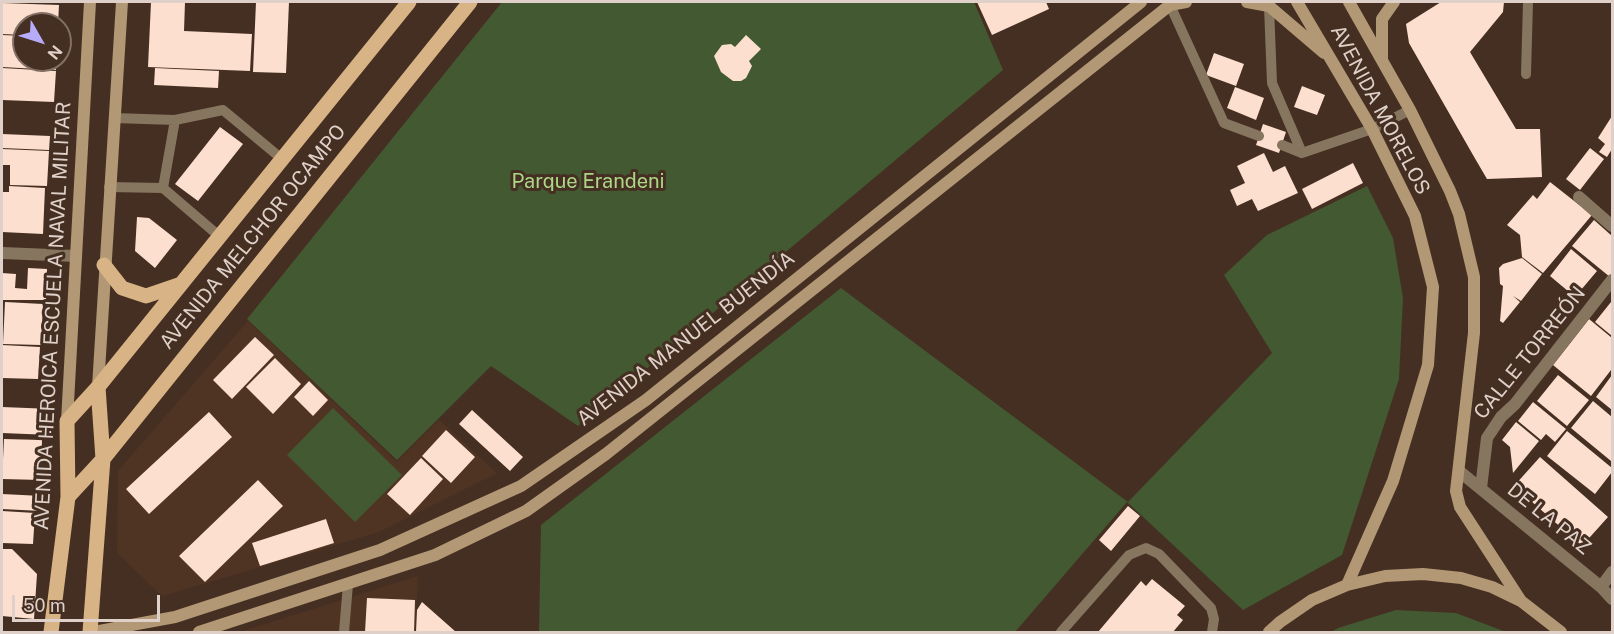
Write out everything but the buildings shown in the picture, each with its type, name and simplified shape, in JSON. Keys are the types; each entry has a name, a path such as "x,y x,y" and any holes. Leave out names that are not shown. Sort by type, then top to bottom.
{"main road":[{"name":"AVENIDA MELCHOR OCAMPO","path":"67,421 98,387 409,2"},
{"name":"AVENIDA MELCHOR OCAMPO","path":"68,497 103,459 470,2"},
{"path":"104,265 122,288 146,296 181,284"},
{"path":"92,633 103,459 98,387"},
{"name":"AVENIDA HEROICA ESCUELA NAVAL MILITAR","path":"51,633 68,497 67,421"}],"street":[{"name":"AVENIDA HEROICA ESCUELA NAVAL MILITAR","path":"67,421 90,2"},
{"path":"98,387 122,2"},
{"name":"AVENIDA MANUEL BUENDÍA","path":"92,633 175,617 380,550 521,486 646,400 1141,2"},
{"name":"AVENIDA MANUEL BUENDÍA","path":"199,633 435,555 526,511 606,454 1170,5 1186,2"},
{"path":"1247,2 1269,6 1334,61"},
{"name":"AVENIDA MORELOS","path":"1297,2 1334,61 1372,129 1415,216 1432,287 1428,365 1393,481 1347,585"},
{"name":"AVENIDA MORELOS","path":"1349,2 1410,110 1459,214 1474,277 1474,333 1456,490 1460,507 1521,601"},
{"path":"1382,61 1382,20 1394,2"},
{"path":"1579,197 1612,226"},
{"path":"2,253 76,256"},
{"name":"CALLE TORREÓN","path":"1481,488 1487,438 1501,417 1515,404 1612,280"},
{"name":"DE LA PAZ","path":"1459,471 1601,587 1612,599"},
{"path":"1601,587 1612,572"},
{"path":"1269,633 1280,622 1312,600 1347,585 1385,576 1423,573 1461,578 1492,587 1521,601 1561,633"}],"lane":[{"path":"1526,74 1528,2"},
{"path":"1170,5 1224,123 1259,136"},
{"path":"1269,6 1272,82 1302,153"},
{"path":"114,118 175,120 223,110 282,159"},
{"path":"1282,145 1302,153 1372,129 1410,110"},
{"path":"163,189 175,120"},
{"path":"110,187 163,189 219,237"},
{"path":"1061,633 1129,555 1146,548 1159,554 1211,608 1214,619 1212,633"},
{"path":"345,633 348,584"}],"shaded area":[{"path":"248,321 397,462 439,420 497,473 379,532 162,596 117,553 118,471"},
{"path":"418,576 415,632 240,632"}],"green space":[{"name":"Parque Erandeni","path":"502,2 974,2 1003,70 578,426 491,366 397,460 247,319"},
{"path":"1367,186 1393,238 1403,298 1399,379 1342,555 1243,610 1127,502 1015,632 539,632 541,525 841,288 1128,502 1272,353 1224,275 1267,235"},
{"path":"333,408 402,475 355,522 287,455"},
{"path":"1396,610 1456,613 1506,632 1331,632"}]}
